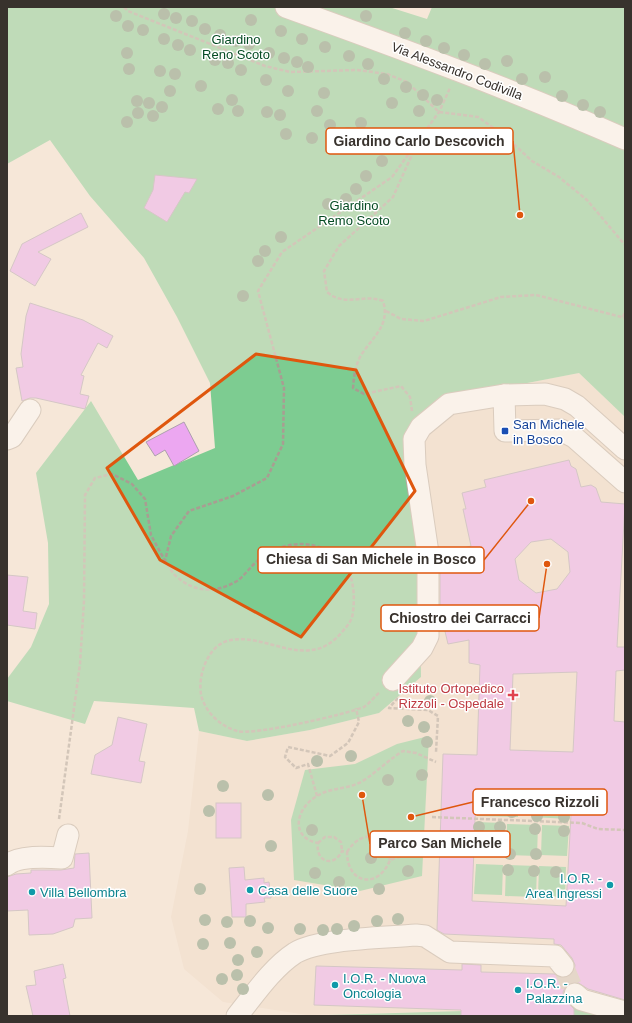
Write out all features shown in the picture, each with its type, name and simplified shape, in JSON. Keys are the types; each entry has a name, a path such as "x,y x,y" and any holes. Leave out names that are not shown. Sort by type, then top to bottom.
{"street":[{"name":"Via Alessandro Codivilla","path":"286,7 579,118 625,139"},
{"path":"398,687 428,636 428,553 415,458 414,438 421,427 449,404 504,395 533,393 565,399 577,406 625,449"},
{"path":"504,395 505,432 562,430 574,437 625,482"},
{"path":"7,439 12,437 30,410"},
{"path":"7,865 10,862 34,858 62,858 63,831"},
{"path":"237,1016 284,961 309,947 329,943 416,935 425,936 450,952 555,956 563,966"},
{"path":"575,994 582,1000 625,1012"}],"path":[{"path":"124,7 128,12 265,66 290,72 357,70 387,74 407,82 439,112 478,117 506,137 532,161 559,177 586,200 625,245"},
{"path":"165,561 171,536 189,511 233,496 267,478 283,444 284,388 258,291 282,252 392,177 439,112 456,71"},
{"path":"417,143 407,168 392,197 339,246 324,271 327,292 335,299 356,300 376,298 383,301 386,311 378,334 361,356 354,372 353,388 364,394 401,386 410,398 413,417 421,427"},
{"path":"386,311 401,319 424,321 501,297 536,295 624,318 625,312"},
{"path":"63,831 80,664 84,602 85,495 95,478 112,474 132,484 145,499 151,535 165,561 177,577 199,590 216,590 238,580 255,563 279,547 301,543 316,546 334,553 344,563 353,583 355,597 352,620 338,638 320,649 292,651 246,639 227,640 216,646 207,656 201,678 202,700 214,717 226,728 242,732 284,727 364,706 398,687"},
{"path":"398,687 389,708 428,710 438,716 436,752"},
{"path":"317,796 308,764 296,768 285,757 288,747 330,756 348,743 359,722 356,708"},
{"path":"318,843 312,842 303,835 299,824 300,814 317,796 331,789 359,783 403,751 416,753 436,762"},
{"path":"432,817 582,823 598,829 625,830"},
{"path":"325,837 334,837 340,842 342,851 339,857 333,861 326,861 320,857 317,850 318,843 325,837"},
{"path":"362,837 373,837 382,841 389,850 390,860 386,871 381,875 376,878 364,879 353,874 347,864 347,852 353,843 362,837"},
{"path":"390,860 409,854 430,850"},
{"path":"342,851 347,852"}],"highlighted area":[{"path":"256,354 356,370 415,491 301,637 160,560 107,468"}],"shaded area":[{"name":"Istituto Ortopedico Rizzoli - Ospedale","path":"579,373 625,417 625,1012 463,1011 307,1015 223,1002 184,969 171,917 188,831 199,731 247,741 310,730 379,713 421,677 408,433 439,400"}],"green space":[{"name":"Giardino Remo Scoto","path":"7,7 389,7 427,19 432,7 625,7 625,417 579,373 439,400 408,433 419,526 421,677 379,713 310,730 247,741 199,731 194,708 94,701 85,724 7,701 7,679 31,647 49,604 48,543 36,473 91,401 138,480 215,448 210,383 177,317 144,258 90,196 50,140 7,164"},
{"path":"429,736 422,876 360,891 294,880 291,820 305,770 355,764 397,744"},
{"path":"478,790 493,791 493,797 510,797 510,804 518,812 518,817 477,816"},
{"path":"562,792 571,793 569,819 532,817 532,812 539,807 540,797 561,798"},
{"path":"476,822 503,823 502,854 474,853"},
{"path":"507,824 538,825 537,856 506,855"},
{"path":"542,825 569,826 567,856 541,855"},
{"path":"476,864 503,865 502,895 474,894"},
{"path":"506,865 537,866 536,897 505,896"},
{"path":"539,866 566,867 565,897 538,896"},
{"path":"582,1000 625,1016 328,1016 463,1011 502,1001"}],"building":[{"path":"155,175 197,179 189,193 185,192 167,222 144,208 153,190"},
{"path":"81,213 88,227 38,252 51,259 35,286 10,271 22,244"},
{"path":"30,303 83,320 113,336 107,348 98,343 81,375 84,376 80,394 89,396 85,409 36,398 30,398 22,401 16,368 23,367 21,354 26,316"},
{"path":"184,422 199,451 174,466 165,450 155,456 146,442"},
{"path":"569,460 571,466 576,469 581,487 591,485 596,488 601,502 625,504 617,647 625,647 625,670 616,671 614,721 625,722 625,1000 588,989 577,982 566,986 563,992 564,998 574,1009 574,1016 461,1016 461,1010 314,1005 316,966 462,970 462,964 481,965 481,972 554,974 564,978 570,976 574,971 575,965 572,958 561,945 554,944 554,939 444,934 437,930 443,754 477,755 480,665 469,663 469,640 448,644 443,623 440,623 440,560 442,560 440,554 471,546 463,509 466,509 462,493 486,487 484,480","holes":["551,539 568,552 570,572 557,589 536,593 519,580 515,559 531,542","577,672 573,752 510,750 513,674","476,794 514,796 514,805 519,809 532,810 537,805 538,795 572,797 566,906 472,901"]},
{"path":"7,575 28,577 23,611 37,613 35,629 7,625"},
{"path":"118,717 147,724 139,761 145,762 141,783 91,774 95,755 112,745"},
{"path":"216,803 241,803 241,838 216,838"},
{"path":"89,853 92,918 75,919 73,927 53,934 29,935 28,910 7,911 7,877 16,874 31,873 31,870 61,870 74,868 75,854"},
{"name":"Casa delle Suore","path":"244,867 245,880 264,878 264,883 269,882 271,898 264,898 265,902 246,904 246,917 232,917 229,868"},
{"path":"63,964 66,978 63,979 70,1016 33,1016 26,986 36,985 34,971"}],"tunnel":[{"path":"563,966 575,994"}],"place":[{"name":"Giardino Carlo Descovich","path":"520,215"},
{"name":"San Michele in Bosco","path":"505,431"},
{"name":"Chiesa di San Michele in Bosco","path":"531,501"},
{"name":"Chiostro dei Carracci","path":"547,564"},
{"name":"Istituto Ortopedico Rizzoli - Ospedale","path":"513,695"},
{"name":"Parco San Michele","path":"362,795"},
{"name":"Francesco Rizzoli","path":"411,817"},
{"name":"I.O.R. - Area Ingressi","path":"610,885"},
{"name":"Casa delle Suore","path":"250,890"},
{"name":"Villa Bellombra","path":"32,892"},
{"name":"I.O.R. - Nuova Oncologia","path":"335,985"},
{"name":"I.O.R. - Palazzina","path":"518,990"}],"park label":[{"name":"Giardino Reno Scoto","path":"236,46"}]}
